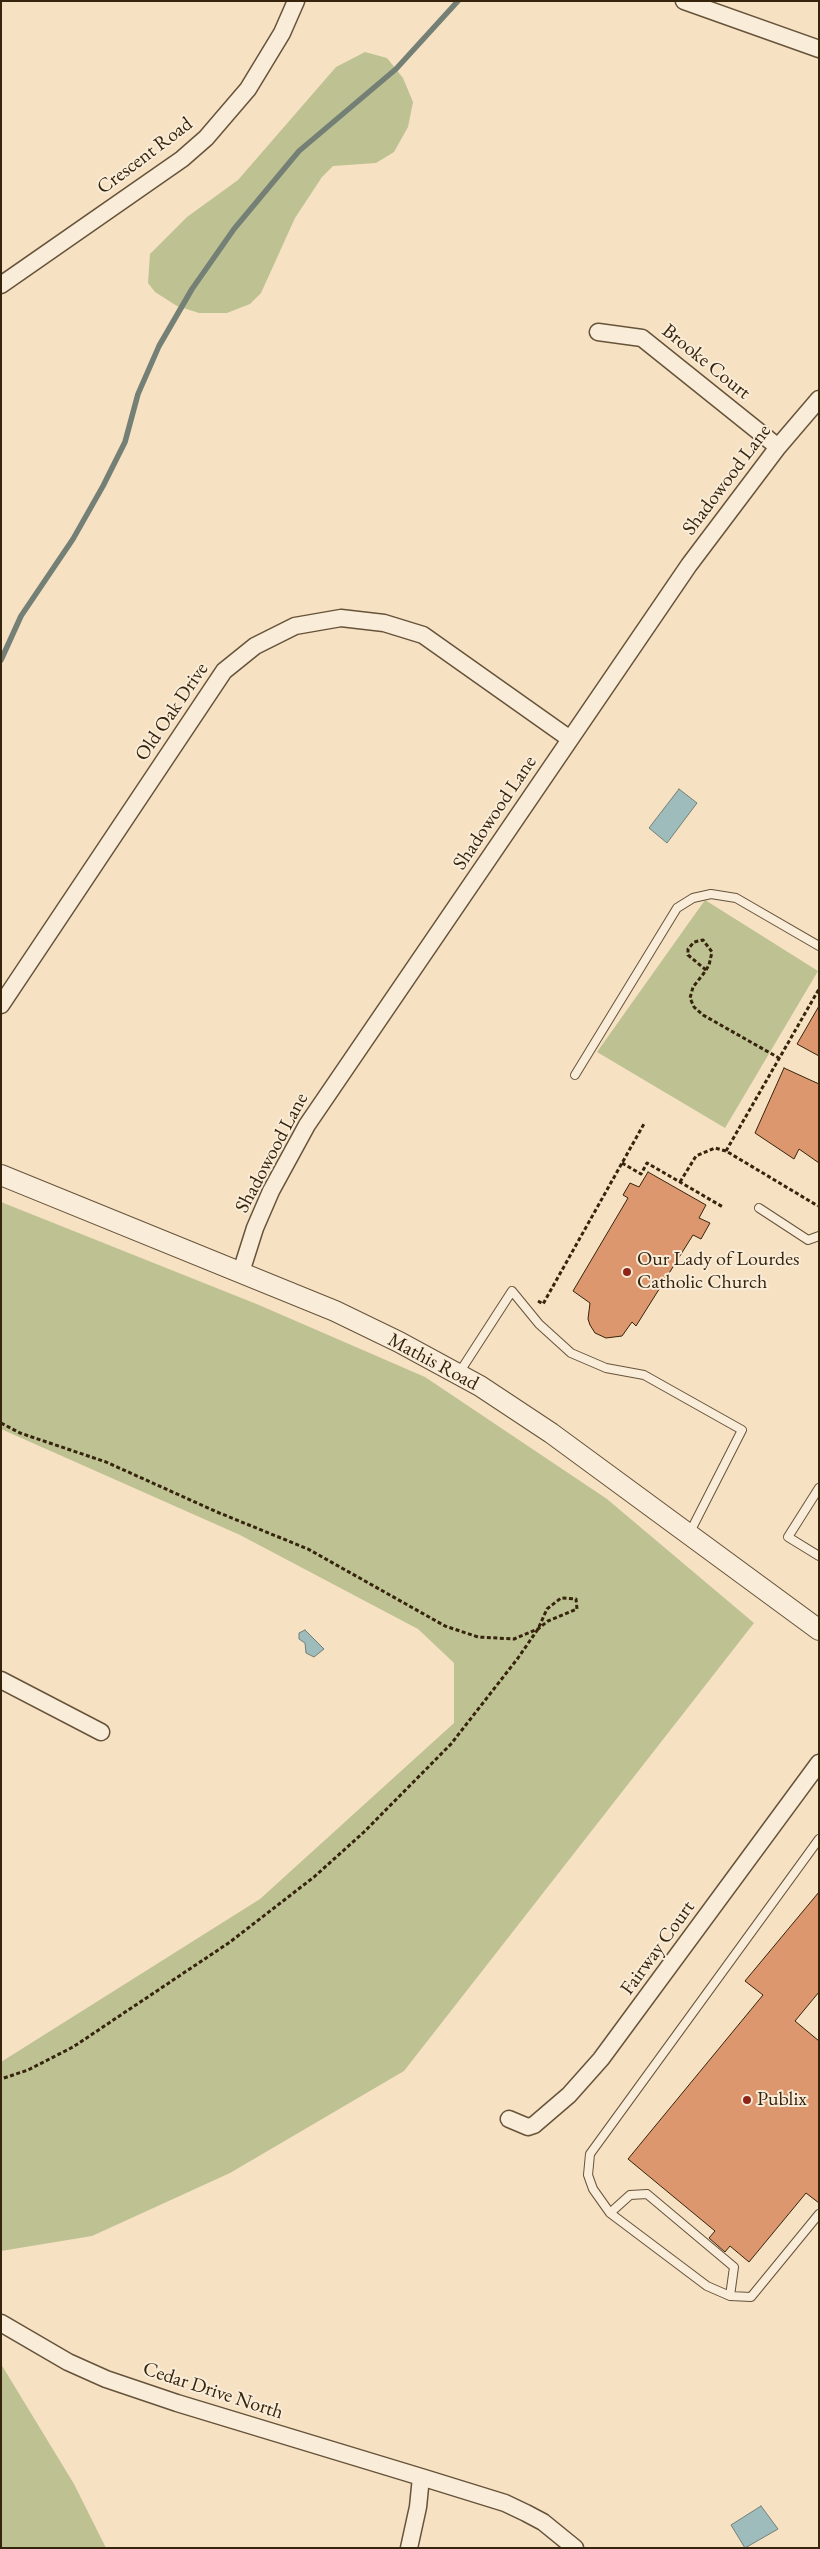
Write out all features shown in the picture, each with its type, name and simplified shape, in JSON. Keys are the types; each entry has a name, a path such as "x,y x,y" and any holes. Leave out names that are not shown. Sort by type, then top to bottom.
{"street":[{"name":"Crescent Road","path":"1,286 182,159 206,138 228,114 257,75 282,33 296,1"},
{"path":"684,1 819,49"},
{"name":"Brooke Court","path":"598,332 642,338 778,447"},
{"name":"Shadowood Lane","path":"241,1272 255,1228 271,1191 307,1125 689,565 778,447 819,399"},
{"name":"Old Oak Drive","path":"1,1005 224,671 254,646 295,626 341,618 384,623 424,635 570,739"},
{"name":"Mathis Road","path":"1,1175 343,1315 458,1374 551,1433 819,1630"},
{"path":"1,1680 101,1732"},
{"name":"Fairway Court","path":"509,2120 528,2127 545,2117 569,2095 601,2059 819,1763"},
{"name":"Cedar Drive North","path":"1,2323 68,2362 106,2379 177,2403 505,2503 550,2527 575,2548"},
{"path":"409,2548 418,2507 421,2477"}],"lane":[{"path":"574,1074 677,908 693,898 711,894 736,898 819,946"},
{"path":"759,1208 808,1240 819,1236"},
{"path":"458,1374 512,1290 539,1324 571,1353 606,1368 644,1375 742,1430 689,1534"},
{"path":"819,1488 788,1536 819,1556"},
{"path":"819,1839 590,2154 588,2175 593,2189 610,2213 708,2286 730,2296 751,2297 819,2214"},
{"path":"610,2213 630,2195 647,2194 734,2267 730,2296"}],"path":[{"path":"706,970 688,955 688,949 694,942 703,940 712,952 706,970 693,987 690,998 694,1007 703,1015 779,1058"},
{"path":"726,1151 819,989"},
{"path":"520,1300 526,1296 543,1304 646,1122"},
{"path":"680,1182 696,1156 715,1148 726,1151 818,1206"},
{"path":"622,1163 641,1174 647,1163 723,1207"},
{"path":"1,1423 20,1433 106,1462 218,1512 308,1548 445,1626 478,1637 514,1639 538,1629 548,1621 577,1609 576,1599 561,1598 547,1609 538,1629 451,1744 378,1820 314,1877 230,1942 73,2047 28,2070 1,2079"}],"green space":[{"path":"365,52 387,58 403,78 413,102 408,127 394,152 376,163 333,166 322,177 295,218 261,293 250,304 227,313 199,313 177,306 155,292 148,283 150,254 187,217 238,180 336,67"},
{"path":"705,900 818,971 725,1128 597,1052"},
{"path":"1,1202 259,1305 425,1377 607,1499 754,1623 404,2071 230,2173 92,2236 1,2251 1,2062 260,1899 454,1723 454,1663 418,1629 240,1535 1,1429"},
{"path":"1,2364 74,2484 106,2548 1,2548"}],"water":[{"path":"679,789 697,803 667,843 649,828"},
{"path":"305,1630 324,1649 314,1657 306,1653 305,1643 299,1639 299,1633"},
{"path":"761,2506 778,2529 745,2548 731,2525"}],"building":[{"path":"819,1006 819,1056 797,1044"},
{"path":"784,1068 819,1084 819,1163 799,1149 794,1159 755,1133"},
{"name":"Our Lady of Lourdes Catholic Church","path":"648,1172 706,1205 699,1218 710,1223 701,1239 693,1235 636,1326 632,1322 622,1336 606,1338 595,1333 590,1325 588,1319 590,1303 573,1291 628,1198 623,1195 630,1183 639,1187"},
{"name":"Publix","path":"819,1892 819,1992 795,2021 819,2041 819,2203 806,2193 749,2262 730,2246 725,2252 709,2238 715,2231 628,2159 763,1995 745,1981"}],"waterway":[{"path":"1,660 21,616 73,539 103,486 125,442 138,394 159,346 192,289 234,229 299,151 396,69 458,1"}],"place":[{"name":"Our Lady of Lourdes Catholic Church","path":"627,1272"},
{"name":"Publix","path":"747,2100"}]}
